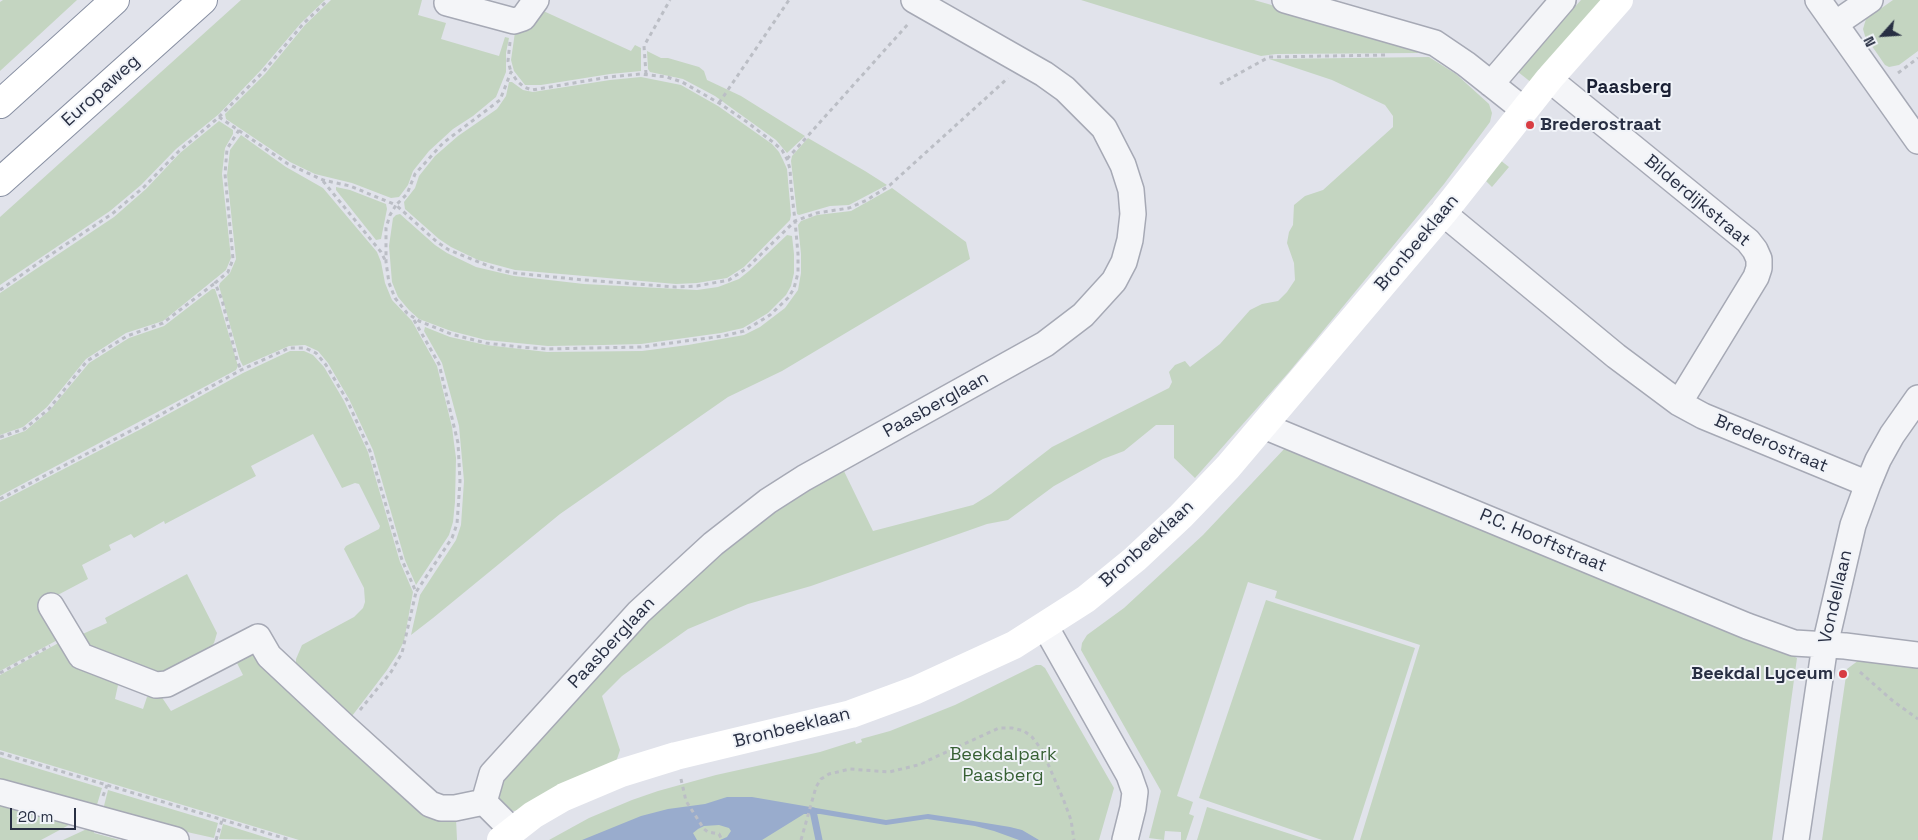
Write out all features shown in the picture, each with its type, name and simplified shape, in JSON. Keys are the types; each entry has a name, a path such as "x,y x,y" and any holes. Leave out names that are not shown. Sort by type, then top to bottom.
{"main road":[{"path":"0,104 116,0"},
{"name":"Europaweg","path":"0,182 203,0"},
{"name":"Bronbeeklaan","path":"506,835 533,815 564,797 622,773 676,756 851,714 916,690 1014,644 1086,599 1135,559 1181,516 1228,467 1443,213 1549,79 1619,0"}],"street":[{"path":"447,3 514,21 523,18 536,0"},
{"path":"1285,0 1351,9 1435,43 1466,64 1524,110"},
{"path":"1491,84 1563,0"},
{"path":"1818,0 1918,141"},
{"path":"1835,24 1870,0"},
{"name":"Paasberglaan","path":"484,802 492,774 639,612 713,544 768,501 804,478 1045,344 1083,315 1114,281 1124,262 1130,240 1133,214 1131,190 1123,165 1104,128 1065,89 1024,62 919,3"},
{"name":"Bilderdijkstraat","path":"1549,79 1748,241 1759,259 1756,277 1679,403"},
{"name":"Brederostraat","path":"1443,213 1616,356 1679,403 1703,416 1868,484"},
{"name":"Vondellaan","path":"1796,840 1835,646 1834,614 1844,558 1853,525 1868,484 1892,435 1918,398"},
{"name":"P.C. Hooftstraat","path":"1264,426 1747,626 1794,643 1918,655"},
{"path":"51,606 81,656 156,685 168,684 258,637 269,656 430,804 441,808 455,808 484,802 506,835"},
{"path":"1045,626 1129,775 1135,792 1134,808 1125,840"},
{"path":"0,792 176,840"}],"path":[{"path":"0,290 112,214 144,187 179,151 219,117 263,72 302,24 328,0"},
{"path":"646,74 644,46 670,0"},
{"path":"720,102 790,0"},
{"path":"787,159 919,3"},
{"path":"413,318 432,328 486,343 548,349 641,347 723,336 744,330 764,320 783,304 794,288 798,273 798,254 790,169 782,150 774,142 720,102 682,82 646,74 610,77 532,90 524,87 517,81 512,72 508,54 514,21"},
{"path":"1220,84 1269,57 1392,55"},
{"path":"219,117 288,164 322,180 350,186 396,206 437,242 449,250 496,269 514,273 676,287 717,284 738,276 795,221 817,213 849,208 890,186 1024,62"},
{"path":"346,728 391,672 402,653 416,592 452,538 457,524 460,482 458,443 439,364 413,318 395,298 389,283 386,262 386,228 390,215 407,194 415,174 443,143 500,100 512,72"},
{"path":"0,437 24,429 48,409 87,361 128,336 163,323 228,272 233,259 225,174 227,149 239,130"},
{"path":"322,180 381,252 386,262"},
{"path":"215,283 222,300 241,370"},
{"path":"0,499 140,426 241,370 289,348 305,348 316,353 326,365 347,400 370,450 402,560 416,592"},
{"path":"0,673 68,636"},
{"path":"1835,646 1865,678 1918,719"},
{"path":"801,840 810,804 821,779 830,774 850,769 889,772 918,765 999,728 1012,728 1024,731 1032,737 1042,750 1071,820 1074,840"},
{"path":"0,753 290,840"},
{"path":"686,801 704,829 708,832 719,834 721,838"},
{"path":"216,840 222,820"}],"green space":[{"path":"3,0 77,0 0,71 0,2"},
{"path":"241,0 325,0 301,23 261,70 219,114 176,149 141,185 110,211 0,285 0,217"},
{"path":"331,0 422,0 418,15 446,23 441,39 499,56 505,37 509,38 506,53 506,72 496,97 473,116 453,129 429,151 413,171 408,185 399,197 391,198 352,183 315,174 290,162 226,119 225,114 265,74 305,25"},
{"path":"1081,0 1254,0 1423,48 1417,53 1276,54 1261,56"},
{"path":"1581,0 1604,0 1532,83 1513,68 1540,46"},
{"path":"1893,0 1918,0 1918,51 1899,65 1889,67 1885,65 1865,36 1863,29 1866,19"},
{"path":"539,9 631,51 635,45 641,48 641,71 541,85 525,85 514,71 511,60 515,32"},
{"path":"647,51 661,58 668,58 699,67 704,71 707,80 741,96 805,136 787,153 776,140 715,96 683,79 650,72 648,69"},
{"path":"1429,57 1456,74 1489,104 1492,113 1490,122 1444,184 1289,372 1195,478 1174,458 1174,425 1156,425 1124,451 1103,459 1054,486 1008,520 987,524 811,586 748,604 688,629 622,676 602,696 620,750 616,762 523,809 514,811 506,809 497,797 499,779 607,658 745,530 842,467 873,531 973,505 991,494 1052,447 1169,388 1172,382 1169,372 1175,365 1185,361 1190,367 1220,344 1250,310 1262,304 1278,301 1295,280 1294,263 1287,243 1289,232 1293,225 1294,205 1305,196 1323,190 1393,127 1393,116 1385,105 1332,80 1269,59"},
{"path":"641,77 681,85 718,106 772,144 779,152 787,169 790,220 744,267 727,278 676,284 515,270 478,260 451,247 405,209 404,202 415,188 419,176 435,156 458,136 497,109 506,96 509,82 523,90 533,92"},
{"path":"219,121 233,130 233,134 225,148 222,174 231,258 226,270 163,321 126,333 86,359 47,407 23,427 0,435 0,293 114,217 146,189 180,153"},
{"path":"241,135 286,167 323,188 377,252 385,283 392,300 412,321 437,366 452,427 456,458 455,502 453,522 449,535 416,585 405,560 373,450 349,399 328,363 318,351 305,345 289,346 243,366 240,360 219,286 230,273 236,259 227,175 230,150"},
{"path":"808,138 887,185 849,205 830,206 797,214 791,161 792,156"},
{"path":"1500,160 1509,167 1492,187 1486,181"},
{"path":"336,187 350,190 386,204 387,209 381,239 376,240 336,190"},
{"path":"892,188 966,242 970,259 782,371 728,397 560,514 411,635 420,595 456,540 461,525 464,481 459,426 442,363 424,331 425,327 450,337 486,345 547,352 642,351 744,335 760,327 785,308 798,290 801,273 801,254 798,225 801,221 817,215 851,211"},
{"path":"400,214 435,245 447,253 476,267 514,276 584,284 697,290 718,287 739,279 787,235 792,236 794,273 791,286 786,295 768,313 743,328 721,333 641,344 548,346 486,340 451,331 419,319 398,297 392,282 389,246 393,218"},
{"path":"212,289 215,289 219,301 238,366 236,370 0,496 0,440 25,431 50,410 89,363 129,338 164,326"},
{"path":"290,351 304,351 313,355 324,367 344,401 368,452 400,562 413,592 404,641 398,653 349,720 296,665 296,659 302,645 354,617 363,608 365,602 364,588 344,549 346,546 379,529 380,526 359,484 355,483 342,488 313,434 251,466 256,476 165,524 164,521 134,538 131,534 109,545 111,550 82,565 88,579 52,598 63,637 0,671 0,502 141,429 243,373"},
{"path":"1286,447 1775,647 1797,658 1772,840 1360,840 1420,645 1275,598 1277,591 1248,582 1177,796 1193,802 1189,814 1194,816 1186,840 1181,840 1181,832 1165,831 1164,840 1149,838 1161,791 1081,650 1082,643 1087,635 1124,608 1203,535"},
{"path":"187,574 217,633 214,643 210,648 160,674 92,654 76,637 107,623 105,618"},
{"path":"1266,600 1415,648 1353,840 1322,840 1199,798"},
{"path":"64,640 118,685 115,699 143,709 147,697 151,694 159,693 171,711 243,675 235,659 247,653 255,655 456,818 457,840 299,840 0,750 0,675"},
{"path":"1859,660 1918,662 1918,840 1822,840 1847,669"},
{"name":"Beekdalpark Paasberg","path":"1036,665 1041,665 1045,668 1114,788 1099,840 549,840 589,818 658,791 716,775 820,752 855,741 856,744 862,742 861,739 890,731 955,705"},
{"path":"0,757 102,788 96,808 0,779"},
{"path":"108,790 218,823 214,838 103,810"},
{"path":"0,799 69,822 69,825 41,840 0,840"},
{"path":"1207,807 1309,840 1197,840"},
{"path":"223,824 274,840 219,839"},
{"path":"89,828 94,830 94,833 120,840 63,840"}],"water":[{"path":"727,797 752,797 886,820 928,814 1010,827 1022,830 1039,840 1019,840 975,826 927,819 886,825 820,814 804,814 762,840 720,840 727,837 731,831 729,828 719,825 704,826 698,829 693,833 697,840 582,840 641,816 668,809 705,804"}],"waterway":[{"path":"813,811 819,840"}],"place":[{"name":"Brederostraat","path":"1530,125"},
{"name":"Beekdal Lyceum","path":"1843,674"}],"district":[{"name":"Paasberg","path":"1629,88"}]}
